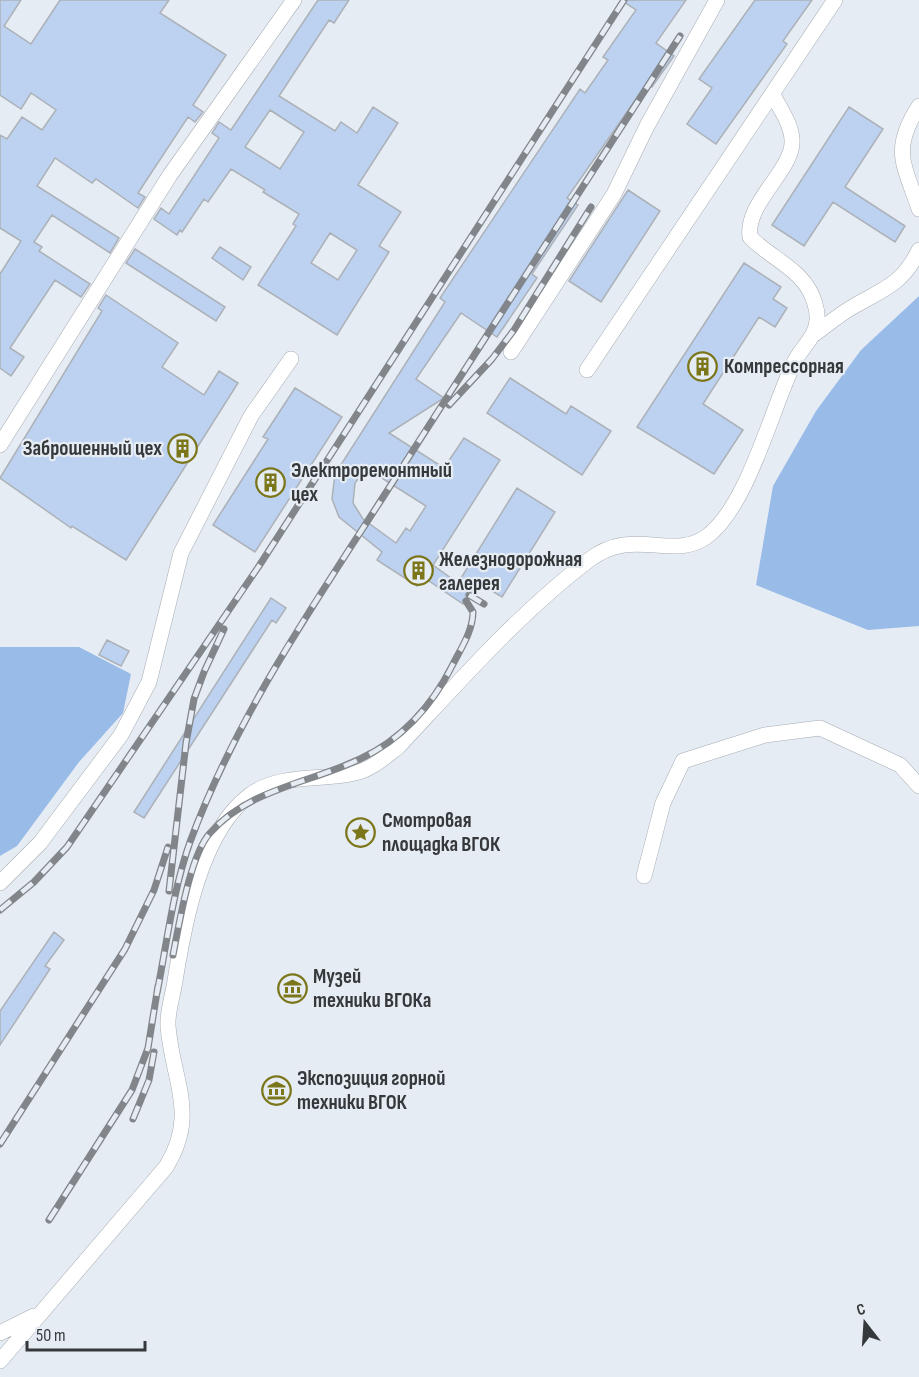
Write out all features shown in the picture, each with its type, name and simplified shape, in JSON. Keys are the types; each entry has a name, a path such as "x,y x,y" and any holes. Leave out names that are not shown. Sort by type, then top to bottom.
{"lane":[{"path":"0,445 170,175 294,0"},
{"path":"511,352 614,194 647,126 717,0"},
{"path":"587,370 835,0"},
{"path":"0,1361 166,1167 175,1152 181,1130 183,1097 168,1024 177,965 203,862 240,805 249,795 278,781 357,772 381,761 398,747 499,638 592,558 612,547 627,543 688,546 705,538 720,524 735,502 793,365 813,335 818,318 810,289 800,276 750,237 751,218 791,151 790,131 773,95"},
{"path":"919,106 906,137 902,164 919,209"},
{"path":"813,335 854,305 898,282 911,267 919,250"},
{"path":"0,883 40,843 125,727 149,682 181,553 251,416 291,359"},
{"path":"644,876 663,802 683,761 765,735 820,728 900,765 919,786"},
{"path":"0,1333 26,1322 49,1305"}],"shaded area":[{"path":"919,296 919,626 868,630 756,585 773,486 816,411 861,350"},
{"path":"0,647 79,647 131,674 123,713 79,762 17,846 0,856"}],"building":[{"path":"0,0 21,0 4,26 31,44 60,0 169,0 160,13 226,55 193,105 203,112 195,122 188,117 138,193 145,197 138,208 96,179 92,183 55,158 37,186 119,238 110,253 52,215 34,242 42,247 39,251 90,284 81,297 55,280 10,348 24,357 11,376 0,368 0,274 21,241 0,228 0,135 7,139 22,117 42,130 56,110 31,93 21,109 0,95"},
{"path":"318,0 349,0 334,23 329,20 279,96 335,131 341,122 357,133 373,107 398,123 358,185 401,212 379,246 389,252 337,335 258,285 296,226 293,224 299,214 263,192 265,190 231,169 208,202 204,199 182,232 180,230 177,235 154,219 161,208 169,214 219,138 212,133 219,122 231,130","holes":["270,110 304,132 280,169 245,147","330,233 357,250 338,280 311,263"]},
{"path":"621,0 686,0 656,43 674,56 652,87 645,86 567,198 578,205 532,274 537,278 497,337 461,313 416,379 444,398 389,433 444,468 464,438 500,460 433,565 458,583 517,488 555,512 502,597 477,582 463,604 423,577 417,586 377,560 382,552 339,517 332,499 335,474 445,302 440,298 580,89 585,93 608,60 603,57 636,10","holes":["366,468 426,506 410,531 406,528 396,543 363,519 353,503 355,483"]},
{"path":"755,0 812,0 783,41 787,44 716,144 687,124 712,88 699,79"},
{"path":"849,107 883,129 845,187 905,226 895,242 833,202 804,246 772,225"},
{"path":"628,190 660,211 601,302 569,281"},
{"path":"220,247 251,267 243,280 212,258"},
{"path":"135,249 225,307 216,321 126,263"},
{"name":"Компрессорная","path":"744,263 781,287 773,299 787,308 775,327 759,317 703,404 743,430 714,474 637,427"},
{"path":"106,295 178,343 162,367 204,395 219,371 238,383 126,560 72,526 71,528 0,478 102,311 98,308"},
{"path":"510,378 566,414 571,406 611,431 582,475 487,413"},
{"name":"Электроремонтный цех","path":"295,388 342,417 255,552 213,525 268,439 263,437"},
{"path":"271,598 286,608 276,623 272,620 144,818 134,812"},
{"path":"107,640 129,651 121,666 99,655"},
{"path":"54,932 64,940 45,966 50,969 0,1045 0,1011"}],"railway":[{"path":"0,910 34,882 67,847 259,566 624,0"},
{"path":"157,993 175,897 190,842 230,749 254,705 332,575 680,36"},
{"path":"449,405 492,359 514,330 591,207"},
{"path":"469,595 484,604"},
{"path":"173,955 191,873 203,843 210,833 243,806 360,759 402,732 435,695 466,640 473,612 466,601"},
{"path":"169,891 186,743 194,699 224,629"},
{"path":"0,1144 125,949 154,890 168,847"},
{"path":"49,1220 132,1090 148,1048 158,986"},
{"path":"133,1119 149,1080 154,1052"}],"place":[{"name":"Компрессорная","path":"703,366"},
{"name":"Заброшенный цех","path":"183,448"},
{"name":"Электроремонтный цех","path":"270,482"},
{"name":"Железнодорожная галерея","path":"418,571"},
{"name":"Смотровая площадка ВГОК","path":"361,832"},
{"name":"Музей техники ВГОКа","path":"292,988"},
{"name":"Экспозиция горной техники ВГОК","path":"276,1090"}]}
